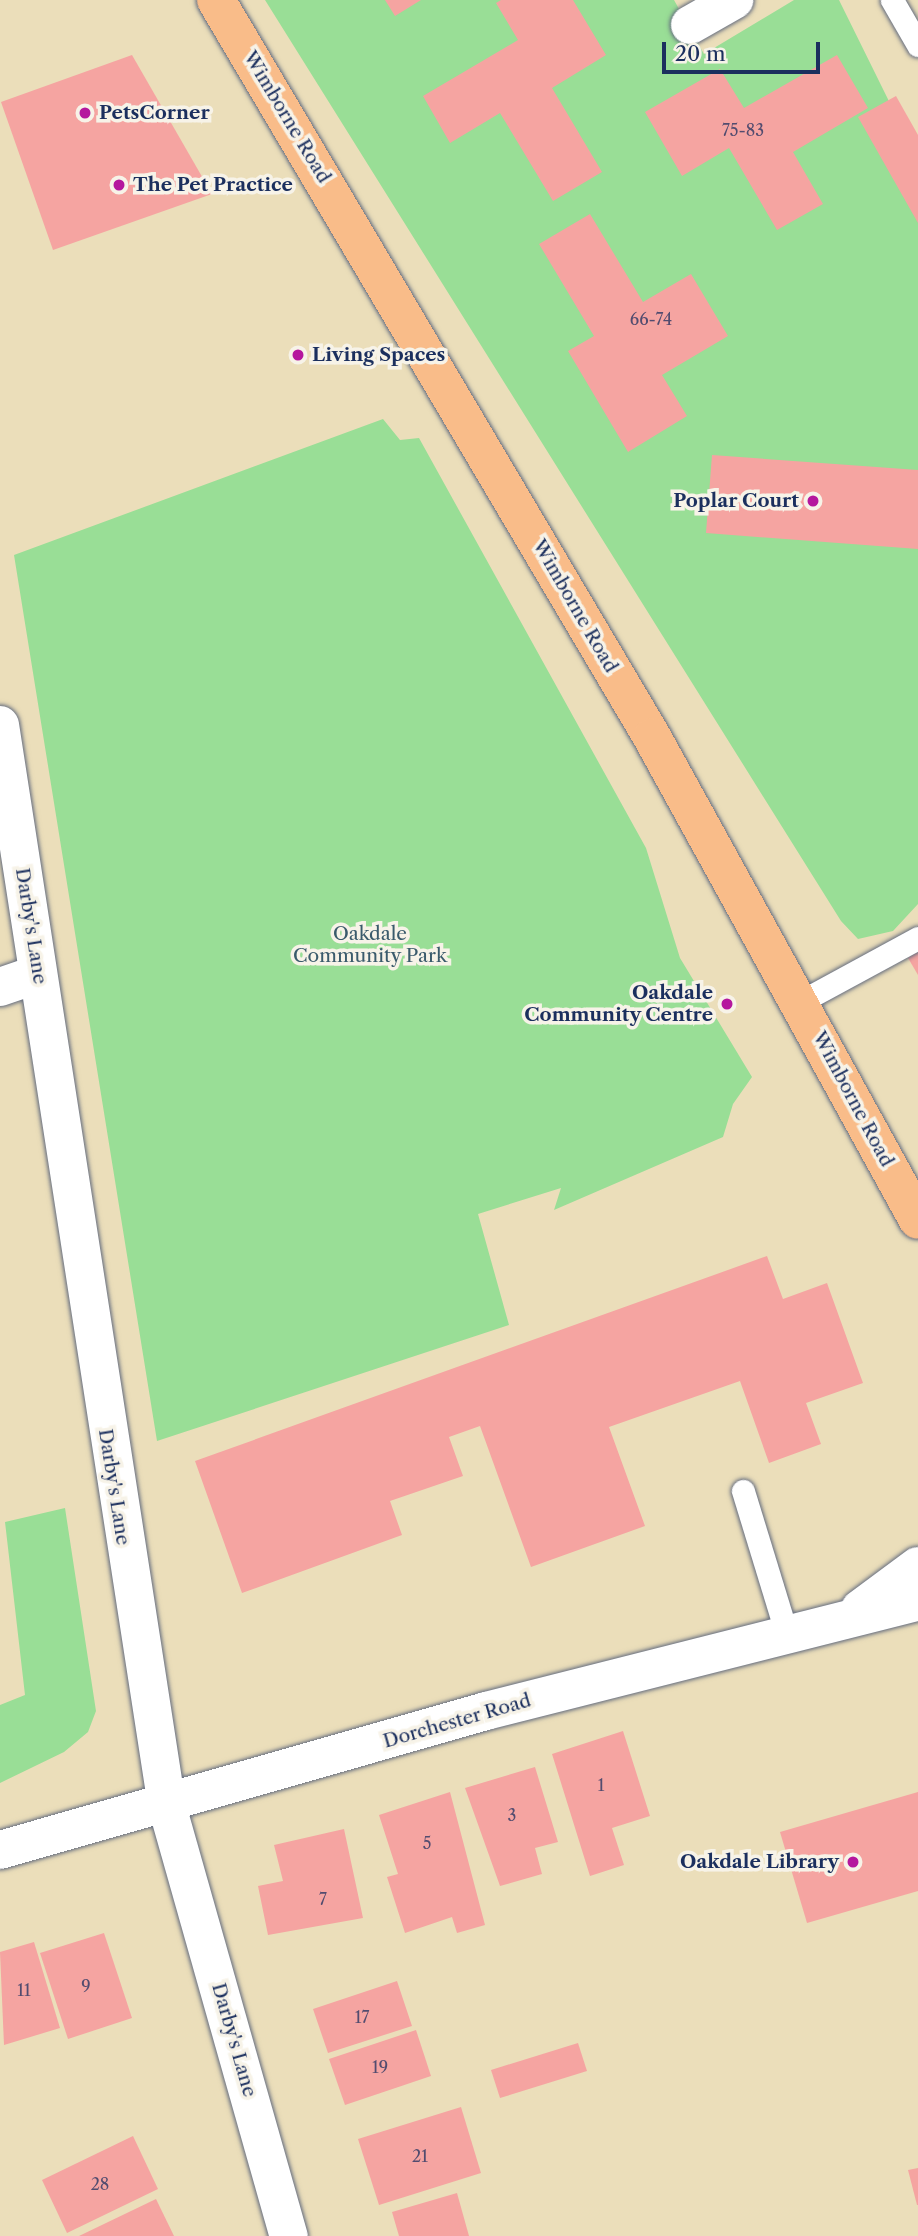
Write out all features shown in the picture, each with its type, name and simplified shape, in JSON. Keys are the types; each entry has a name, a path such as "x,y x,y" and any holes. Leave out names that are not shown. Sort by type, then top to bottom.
{"highway":[{"name":"Wimborne Road","path":"216,0 652,737 918,1220"}],"street":[{"path":"690,25 734,0"},
{"name":"Darby's Lane","path":"0,725 167,1806 289,2236"},
{"path":"0,988 38,974"},
{"path":"852,1615 918,1566"},
{"name":"Dorchester Road","path":"0,1850 167,1806 485,1711 852,1615 918,1602"}],"lane":[{"path":"891,0 918,45"},
{"path":"800,1002 918,939"},
{"path":"743,1491 786,1632"}],"green space":[{"path":"265,0 674,0 704,54 794,0 839,0 918,160 918,904 893,931 858,939 841,921"},
{"name":"Oakdale Community Park","path":"383,419 400,440 419,438 646,848 680,958 752,1077 733,1104 723,1137 554,1210 561,1188 478,1214 509,1325 157,1441 14,555"},
{"path":"65,1508 96,1711 88,1732 64,1752 0,1783 0,1705 25,1695 5,1522"}],"building":[{"path":"385,0 421,0 395,16"},
{"path":"501,0 573,0 606,55 552,88 602,172 553,201 500,113 450,143 423,96 518,40 496,3"},
{"path":"132,55 212,194 53,250 1,102"},
{"path":"837,55 868,108 793,152 823,204 777,230 729,148 682,176 645,112 720,69 744,108"},
{"path":"896,96 918,135 918,223 858,117"},
{"path":"590,214 643,302 691,274 728,336 662,375 687,416 628,452 568,351 594,336 539,244"},
{"name":"Poplar Court","path":"712,455 918,470 918,549 706,533"},
{"path":"918,952 918,975 908,958"},
{"path":"767,1256 783,1299 827,1283 863,1383 806,1403 821,1444 769,1463 740,1381 609,1427 645,1526 531,1567 480,1426 449,1437 463,1476 390,1501 402,1535 242,1593 195,1461"},
{"path":"623,1731 650,1816 612,1828 624,1865 590,1876 552,1754"},
{"path":"535,1767 558,1842 535,1848 542,1874 500,1886 465,1788"},
{"path":"450,1792 485,1925 457,1933 452,1917 405,1933 387,1877 398,1874 379,1815"},
{"name":"Oakdale Library","path":"918,1792 918,1891 807,1923 780,1832"},
{"path":"344,1829 363,1918 268,1935 258,1886 283,1881 274,1845"},
{"path":"104,1933 132,2018 68,2039 40,1953"},
{"path":"34,1942 60,2028 4,2045 0,1952"},
{"path":"397,1981 412,2026 328,2053 313,2009"},
{"path":"416,2030 431,2076 345,2105 329,2059"},
{"path":"578,2043 587,2071 500,2098 491,2070"},
{"path":"461,2107 481,2173 379,2205 358,2139"},
{"path":"133,2136 158,2189 67,2233 42,2180"},
{"path":"918,2168 918,2205 917,2205 908,2170"},
{"path":"457,2193 469,2236 399,2236 392,2212"},
{"path":"156,2199 174,2236 79,2236"}],"place":[{"name":"PetsCorner","path":"85,113"},
{"name":"The Pet Practice","path":"119,185"},
{"name":"Living Spaces","path":"298,355"},
{"name":"Poplar Court","path":"813,501"},
{"name":"Oakdale Community Centre","path":"727,1004"},
{"name":"Oakdale Library","path":"853,1862"}]}
